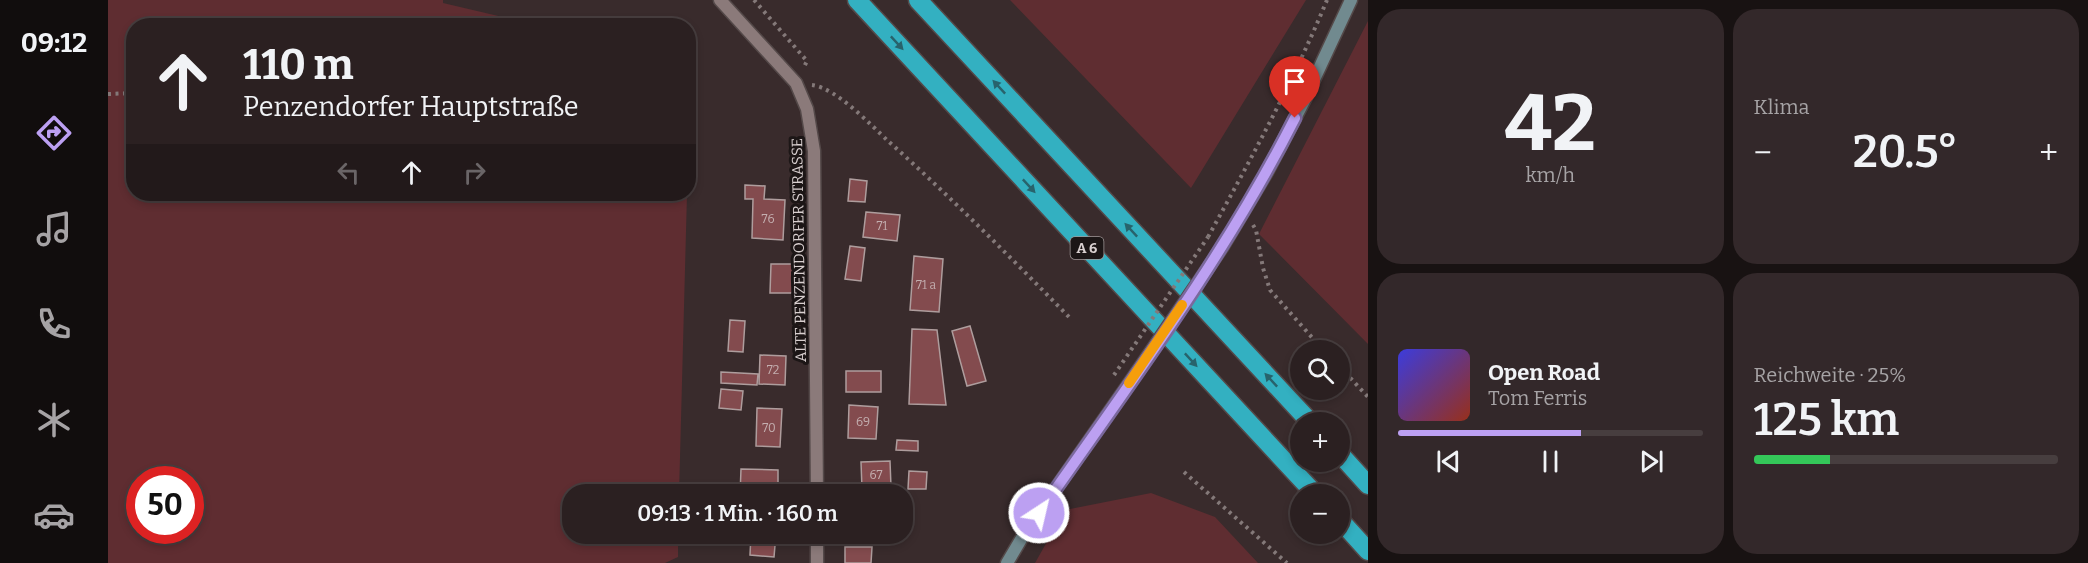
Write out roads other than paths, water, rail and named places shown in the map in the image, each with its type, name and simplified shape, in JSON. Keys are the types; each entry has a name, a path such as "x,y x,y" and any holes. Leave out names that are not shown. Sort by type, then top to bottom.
{"highway":[{"name":"A 6","path":"857,0 1306,484"},
{"path":"918,0 1301,412"},
{"path":"1350,465 1368,485"},
{"path":"1350,531 1368,551"}],"main road":[{"path":"1007,563 1026,531 1128,385 1244,211 1305,99 1351,0"}],"street":[{"name":"ALTE PENZENDORFER STRASSE","path":"720,0 796,82 807,109 814,151 817,484"},
{"path":"817,544 817,563"}]}
